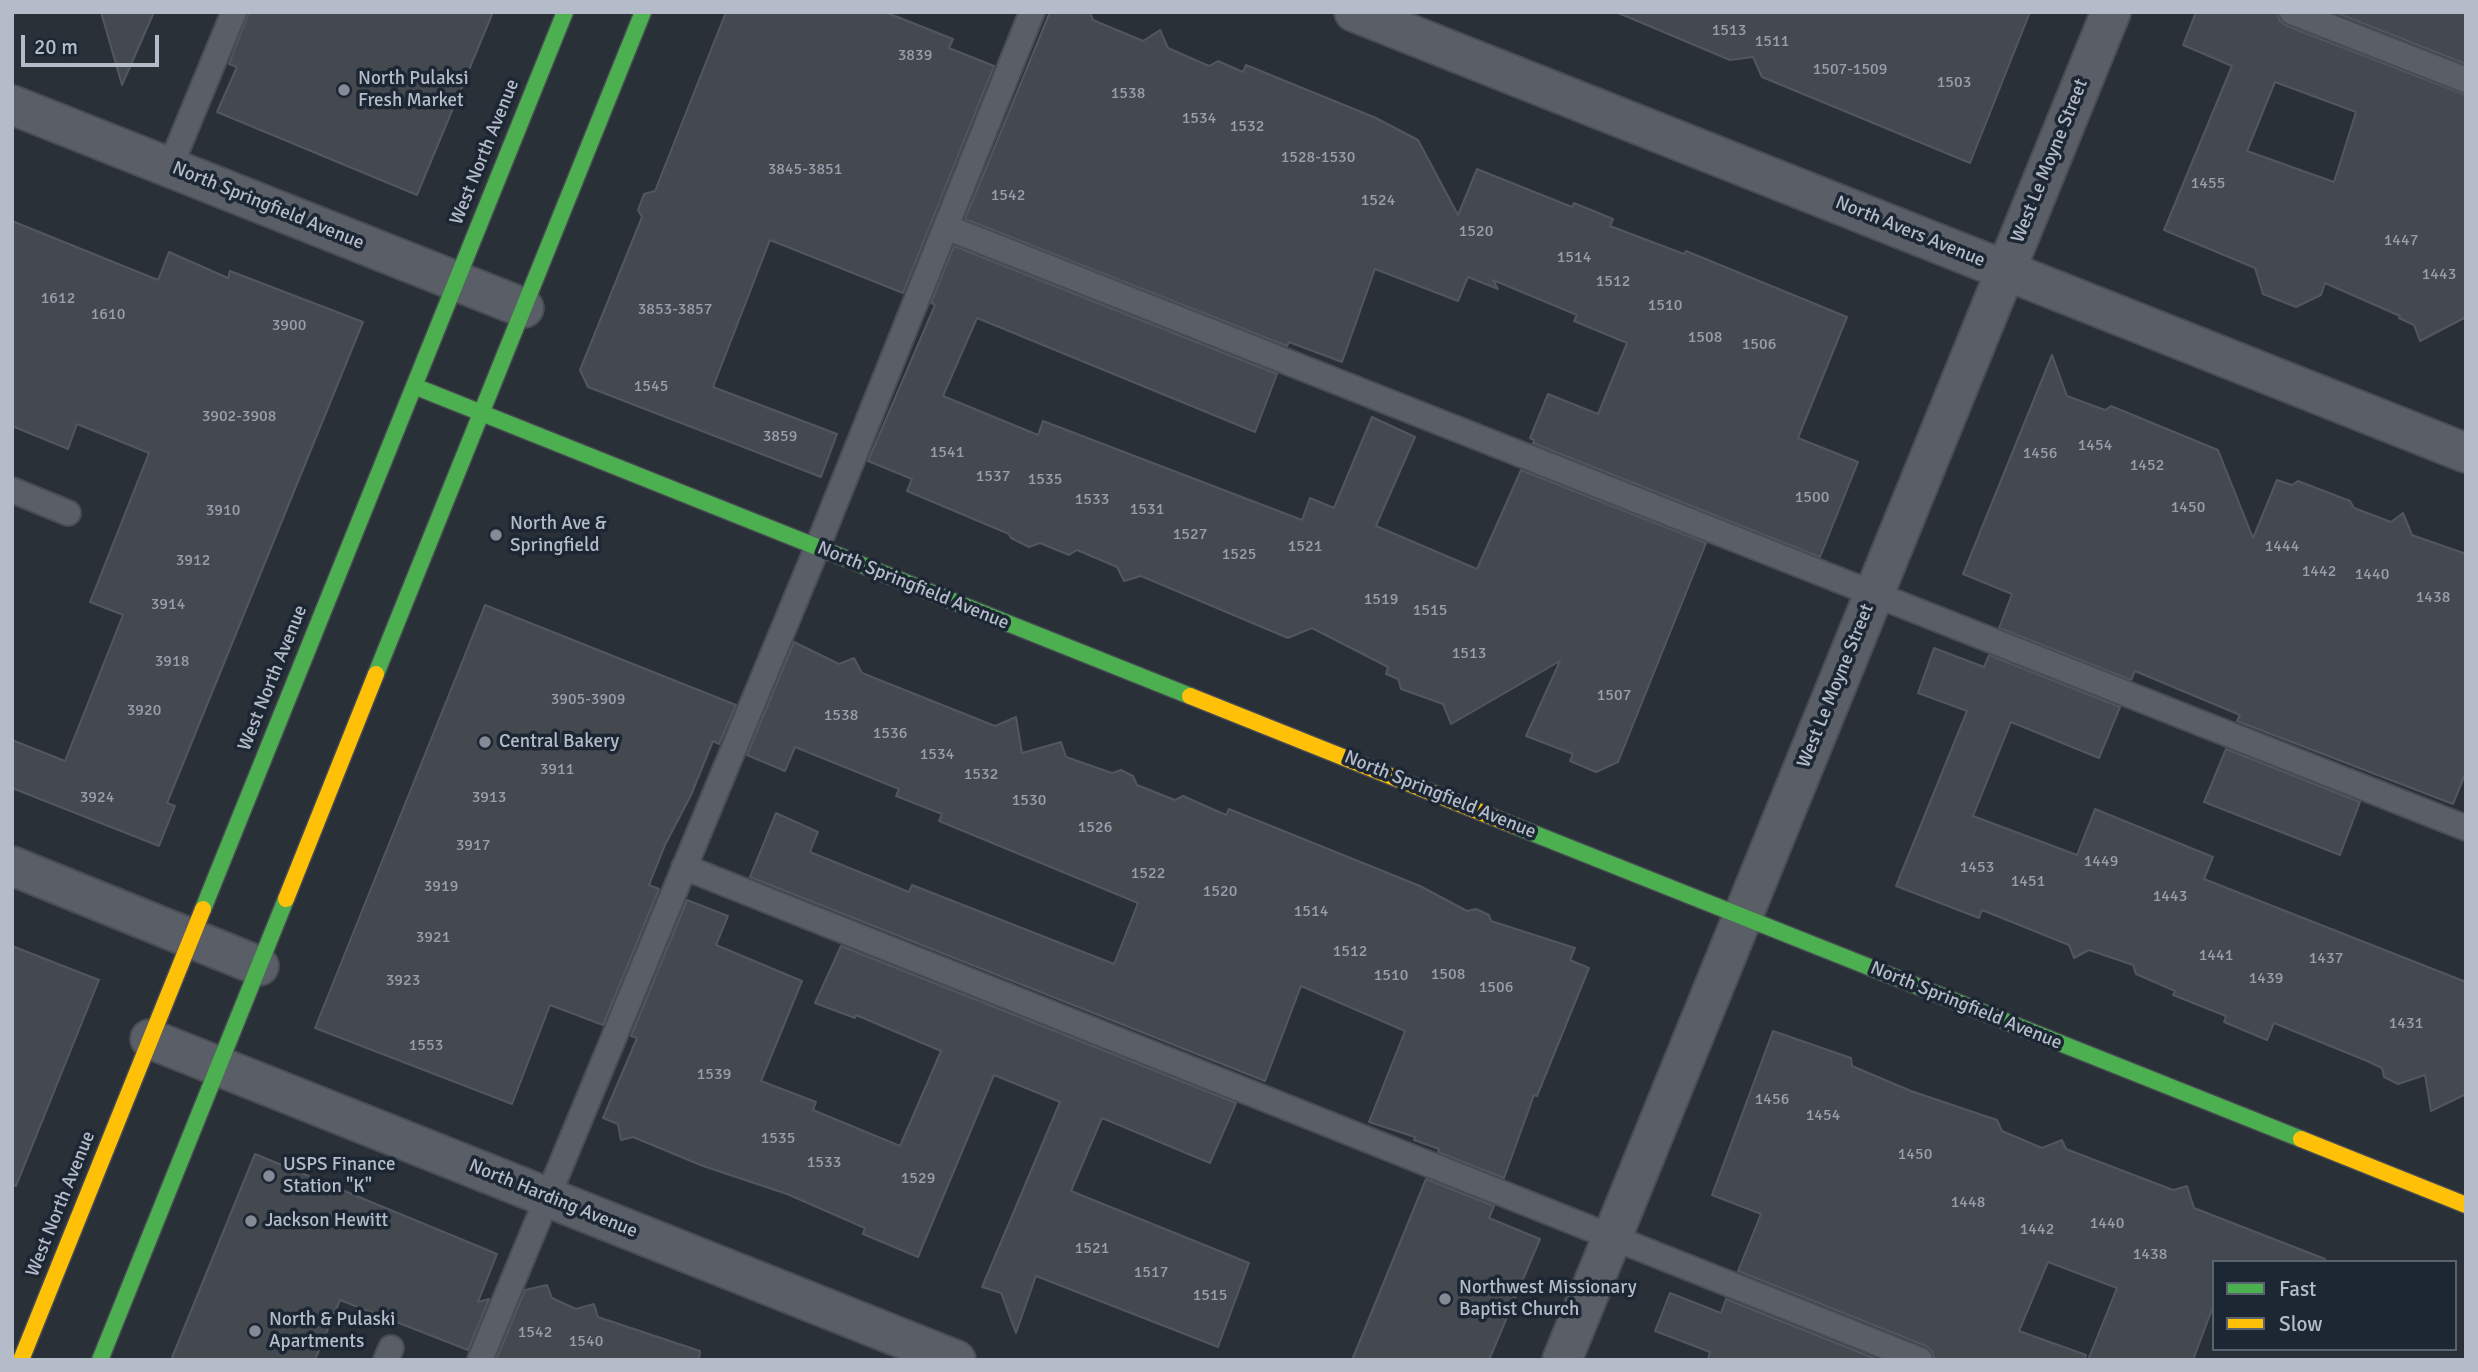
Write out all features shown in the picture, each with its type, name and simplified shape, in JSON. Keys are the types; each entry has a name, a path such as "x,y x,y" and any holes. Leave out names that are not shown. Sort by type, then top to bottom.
{"main road":[{"name":"West North Avenue","path":"21,1357 565,12"},
{"path":"100,1360 643,12"},
{"name":"North Springfield Avenue","path":"414,386 2466,1205"}],"street":[{"name":"North Avers Avenue","path":"1354,12 2466,453"},
{"name":"West Le Moyne Street","path":"1562,1360 2111,12"},
{"name":"North Springfield Avenue","path":"12,105 524,308"},
{"path":"12,866 259,966"},
{"name":"North Harding Avenue","path":"150,1039 956,1360"}],"lane":[{"path":"170,167 234,12"},
{"path":"480,1360 817,548 1032,12"},
{"path":"2292,12 2466,80"},
{"path":"946,227 2466,828"},
{"path":"12,490 68,513"},
{"path":"684,867 1920,1360"}],"building":[{"path":"101,12 154,12 122,85"},
{"name":"North Pulaksi Fresh Market","path":"249,12 493,12 417,195 217,112 237,67 229,64"},
{"path":"726,12 885,12 953,39 949,48 994,66 903,293 770,240 713,387 837,434 821,477 588,387 580,370 642,217 638,210 644,194 655,191"},
{"path":"1050,12 1090,12 1093,20 1143,41 1160,30 1168,48 1209,66 1218,61 1243,72 1246,65 1376,118 1418,140 1458,215 1477,169 1572,207 1574,203 1613,219 1610,226 1684,254 1686,251 1847,317 1798,438 1858,462 1820,557 1533,443 1534,440 1530,438 1548,394 1598,414 1627,343 1574,321 1577,315 1493,280 1498,289 1468,277 1458,301 1375,269 1342,362 1289,342 1287,346 965,219"},
{"path":"1616,12 2030,12 1970,163 1762,77 1753,57 1730,60"},
{"path":"2196,12 2277,12 2280,21 2287,26 2466,95 2466,317 2420,341 2414,325 2399,318 2400,316 2325,283 2321,295 2296,307 2263,294 2255,268 2164,230 2232,66 2183,45","holes":["2275,82 2356,112 2334,182 2247,151"]},
{"path":"2334,12 2466,12 2466,64"},
{"path":"12,221 158,280 169,252 228,278 230,271 363,322 167,803 175,806 159,846 12,788 12,740 65,761 123,615 90,602 149,453 77,424 68,449 12,426"},
{"path":"954,246 1277,374 1255,432 977,318 943,396 1038,435 1043,421 1302,520 1310,498 1334,508 1372,417 1415,437 1376,526 1477,569 1521,470 1706,543 1618,762 1596,772 1570,761 1573,754 1526,736 1560,661 1451,724 1443,704 1401,689 1398,679 1386,674 1388,667 1312,628 1288,638 1141,576 1124,581 1117,567 1077,550 1069,555 1040,543 1029,547 1011,538 1009,534 907,491 912,479 868,461 935,305 931,303"},
{"path":"2052,355 2067,396 2105,410 2111,406 2218,450 2253,538 2277,480 2292,485 2298,481 2350,501 2354,508 2391,522 2403,513 2412,535 2466,554 2466,772 2453,804 2237,721 2240,715 2135,671 2131,680 1999,628 2012,594 1963,574"},
{"path":"485,605 736,705 719,744 713,741 691,795 665,845 649,885 659,889 603,1025 550,1005 512,1104 315,1028"},
{"path":"794,642 839,664 854,658 862,673 995,726 1016,717 1022,753 1061,742 1066,757 1112,773 1121,770 1133,776 1137,785 1175,800 1183,796 1226,815 1229,809 1420,886 1467,911 1476,909 1489,915 1491,921 1575,948 1570,960 1589,968 1537,1096 1534,1095 1504,1178 1438,1152 1439,1149 1414,1140 1415,1137 1369,1122 1405,1031 1301,986 1265,1081 750,877 776,813 818,832 810,852 909,892 912,885 1114,964 1138,903 939,821 942,814 896,796 899,789 795,747 785,771 747,755"},
{"path":"1934,648 1984,667 1989,655 2120,707 2099,758 2011,722 1973,816 2077,855 2095,809 2213,857 2204,879 2466,982 2466,1094 2431,1111 2425,1075 2398,1084 2384,1077 2382,1068 2274,1023 2267,1040 2224,1022 2226,1016 2173,995 2175,991 2136,974 2133,965 2089,950 2074,958 2069,945 1982,910 1979,918 1896,886 1967,711 1918,693"},
{"path":"2226,749 2360,802 2340,855 2204,802"},
{"path":"687,900 728,916 716,945 802,981 761,1081 816,1102 813,1110 900,1146 941,1051 856,1015 855,1018 815,1003 841,946 1236,1103 1210,1163 1102,1118 1071,1191 1249,1263 1218,1347 1036,1276 1016,1333 1001,1293 982,1287 1060,1102 994,1075 918,1257 863,1234 865,1228 787,1194 703,1166 633,1137 621,1140 618,1124 603,1118 637,1038 631,1036"},
{"path":"12,946 99,980 16,1186 12,1185"},
{"path":"1773,1031 1851,1058 1852,1066 1911,1091 1997,1120 2002,1131 2042,1148 2062,1140 2066,1149 2173,1190 2187,1186 2194,1208 2325,1259 2212,1260 2212,1309 2193,1360 2088,1360 2117,1288 2048,1262 2019,1331 2086,1355 2085,1360 1935,1360 1932,1351 1926,1346 1738,1271 1761,1214 1712,1195"},
{"path":"255,1154 497,1254 478,1302 489,1299 468,1350 340,1300 315,1360 171,1360"},
{"name":"Northwest Missionary Baptist Church","path":"1426,1179 1494,1206 1489,1218 1540,1239 1489,1360 1352,1360"},
{"path":"547,1285 552,1298 576,1309 594,1304 598,1317 700,1351 699,1360 496,1360 525,1290"},
{"path":"1670,1293 1721,1313 1726,1299 1879,1360 1708,1360 1710,1352 1655,1331"}],"traffic: fast":[{"path":"203,909 565,12"},
{"path":"376,674 643,12"},
{"path":"414,386 1190,696"},
{"path":"1515,826 2301,1139"},
{"path":"100,1360 286,899"}],"traffic: slow":[{"path":"286,899 376,674"},
{"path":"1190,696 1515,826"},
{"path":"21,1360 203,909"},
{"path":"2301,1139 2466,1205"}],"place":[{"name":"North Pulaksi Fresh Market","path":"344,90"},
{"name":"North Ave & Springfield","path":"496,535"},
{"name":"Central Bakery","path":"485,742"},
{"name":"USPS Finance Station \"K\"","path":"269,1176"},
{"name":"Jackson Hewitt","path":"251,1221"},
{"name":"Northwest Missionary Baptist Church","path":"1445,1299"},
{"name":"North & Pulaski Apartments","path":"255,1331"}]}
